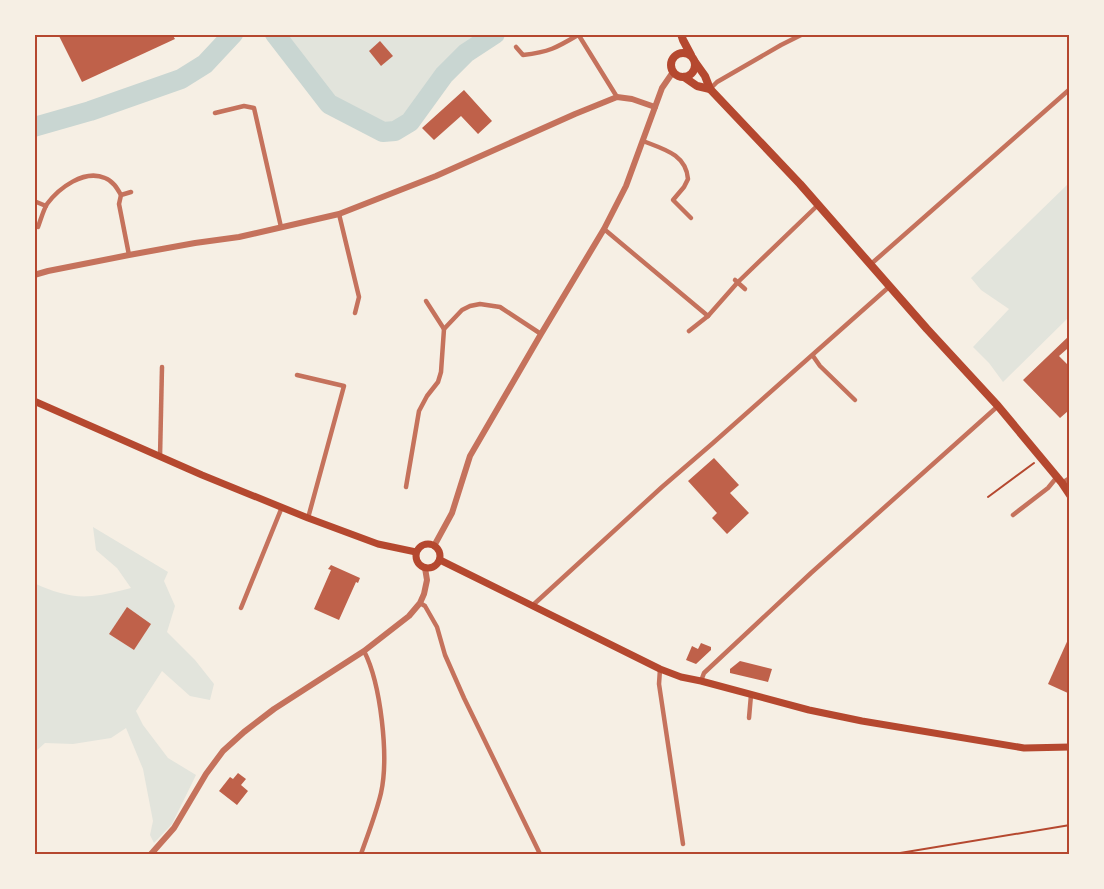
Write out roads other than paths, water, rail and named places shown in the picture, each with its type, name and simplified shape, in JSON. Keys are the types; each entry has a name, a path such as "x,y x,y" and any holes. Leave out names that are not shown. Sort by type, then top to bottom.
{"main road":[{"path":"682,38 670,63 673,72 697,86 710,88"},
{"path":"682,38 710,88 998,406 1070,495"},
{"path":"674,56 684,52 693,59 695,67 693,71 684,77"},
{"path":"34,401 160,457 308,518 378,544 416,552"},
{"path":"428,544 439,551 440,560 434,567 425,568 416,561 416,552 420,546 428,544"},
{"path":"440,560 660,669 681,677 809,710 862,721 1024,748 1070,747"}],"street":[{"path":"710,88 803,34"},
{"path":"516,47 523,55 545,52 578,35 617,97"},
{"path":"434,546 452,513 470,456 604,229 626,186 662,88 673,72"},
{"path":"871,264 1070,89"},
{"path":"34,275 129,255 239,237 339,214 436,176 617,97 632,99 655,107"},
{"path":"215,113 244,106 254,108 281,227"},
{"path":"643,141 675,155 683,162 688,179 672,200 691,218"},
{"path":"38,227 46,206 59,190 79,179 96,175 106,178 114,184 121,195 119,204 129,255"},
{"path":"121,195 131,192"},
{"path":"34,201 46,206"},
{"path":"689,331 708,316 737,281 818,205"},
{"path":"339,214 359,297 355,313"},
{"path":"604,229 708,316"},
{"path":"737,281 745,289"},
{"path":"533,605 662,486 813,356 890,286"},
{"path":"426,301 444,328"},
{"path":"406,487 419,411 438,382 441,372 444,328 462,310 480,304 500,307 541,334"},
{"path":"813,356 855,400"},
{"path":"160,457 162,367"},
{"path":"297,375 344,386 308,518"},
{"path":"701,681 704,673 811,573 998,406"},
{"path":"1013,515 1060,480 1070,478"},
{"path":"242,608 282,507"},
{"path":"151,855 174,828 206,774 223,751 274,709 364,651 409,616 424,594 427,580 425,568"},
{"path":"420,603 425,606 437,627 445,655 464,698 540,855"},
{"path":"361,855 381,792 384,771 380,711 370,662 364,651"},
{"path":"660,669 659,684 683,844"},
{"path":"749,718 751,695"}],"waterway":[{"path":"34,127 90,111 181,79 205,64 233,34"},
{"path":"275,34 329,104 383,132 395,131 410,122 444,75 466,53 495,34"}]}
